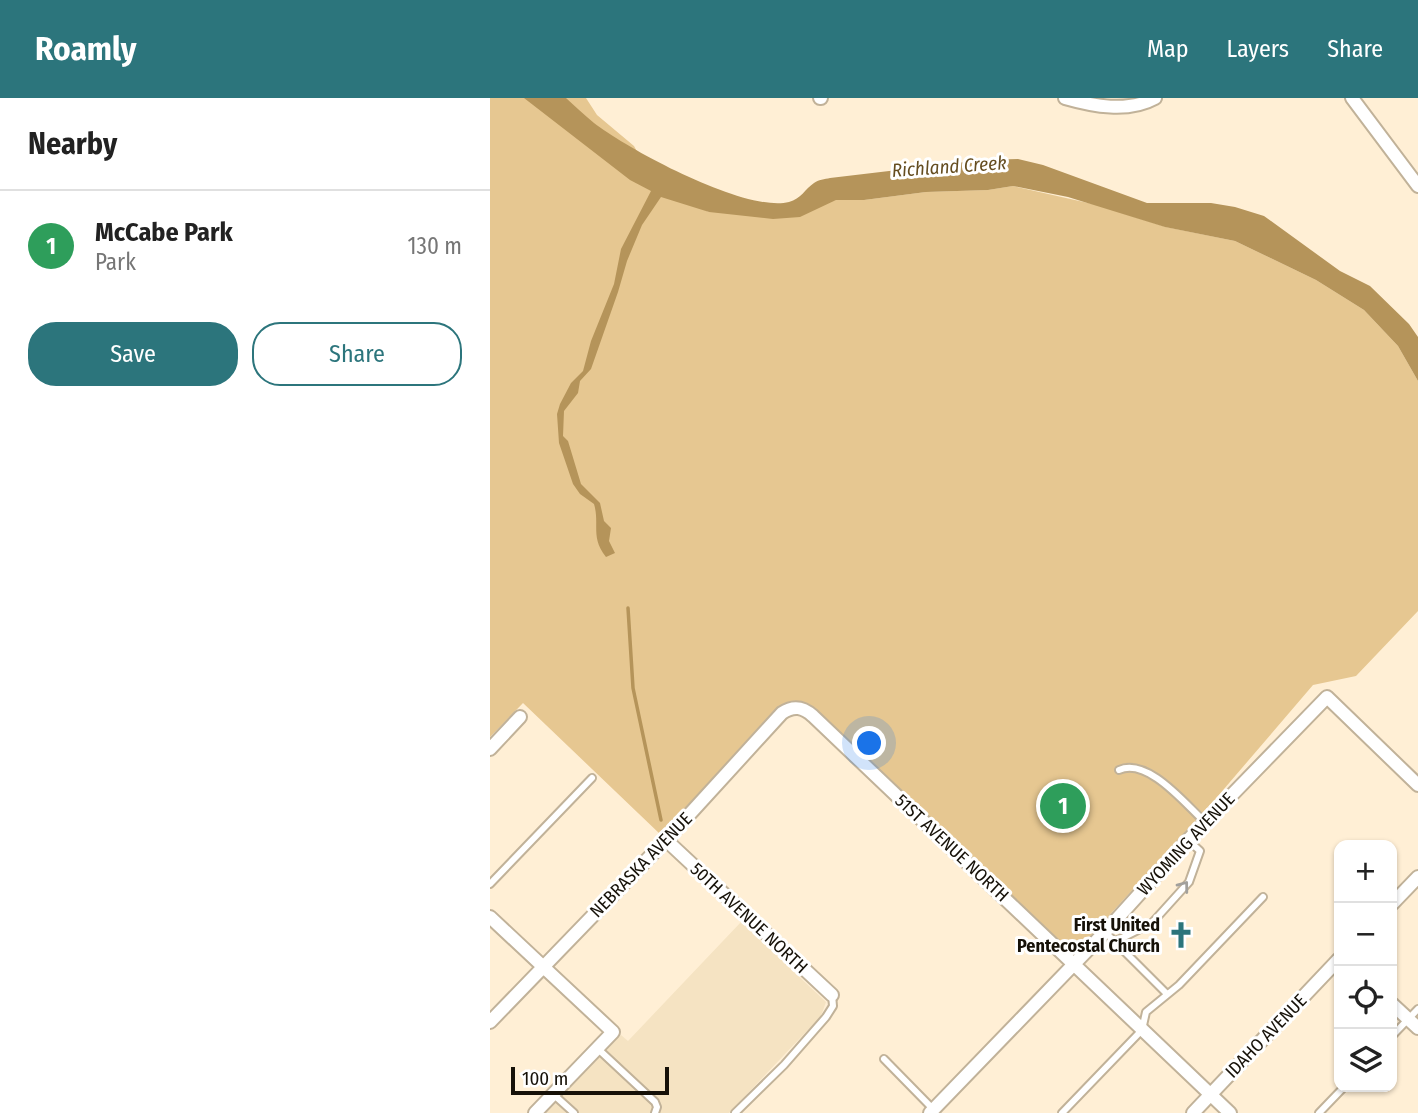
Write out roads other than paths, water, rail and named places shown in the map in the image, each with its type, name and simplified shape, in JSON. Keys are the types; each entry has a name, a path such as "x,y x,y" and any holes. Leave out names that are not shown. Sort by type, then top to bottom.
{"street":[{"path":"1065,98 1103,106 1124,107 1155,98"},
{"path":"1352,98 1418,186"},
{"name":"WYOMING AVENUE","path":"938,1110 1188,840 1327,696 1418,785"},
{"name":"NEBRASKA AVENUE","path":"490,1022 666,840 779,717 791,708"},
{"name":"51ST AVENUE NORTH","path":"791,708 808,711 1230,1113"},
{"path":"490,749 520,717"},
{"name":"50TH AVENUE NORTH","path":"666,840 832,995"},
{"path":"1393,903 1418,877"},
{"path":"490,917 612,1032 535,1113"},
{"name":"IDAHO AVENUE","path":"1193,1113 1334,964"},
{"path":"1397,1008 1413,1024"}],"lane":[{"path":"1119,770 1133,767 1154,776 1205,822"},
{"path":"490,884 592,778"},
{"path":"1116,941 1152,923 1189,882 1200,851 1188,840"},
{"path":"1062,1113 1142,1030 1146,1012 1179,985 1263,897"},
{"path":"1105,932 1167,994"},
{"path":"735,1113 784,1065 826,1017 833,1006 832,995"},
{"path":"1397,1033 1413,1024 1418,1009"},
{"path":"597,1048 655,1102 657,1107 654,1113"},
{"path":"884,1059 938,1110"},
{"path":"1319,1113 1339,1092"},
{"path":"553,1094 574,1113"}],"water":[{"name":"Richland Creek","path":"524,98 566,98 611,135 660,163 718,189 770,203 793,201 811,185 830,178 982,160 1018,159 1043,165 1147,203 1211,203 1264,216 1340,271 1370,286 1409,324 1418,337 1418,381 1398,346 1364,310 1316,280 1235,241 1165,227 1068,197 1013,186 988,190 926,192 864,200 836,200 800,217 773,219 709,212 661,197 642,225 627,261 591,369 580,381 578,393 564,411 563,436 568,441 581,484 600,503 604,521 611,528 609,541 615,553 606,557 598,543 594,504 580,494 573,484 559,443 557,414 571,383 583,371 591,341 614,284 621,249 651,191 630,180"}],"waterway":[{"path":"628,608 633,688 661,820"}],"place":[{"name":"McCabe Park","path":"1063,806"},
{"name":"First United Pentecostal Church","path":"1181,935"}]}
